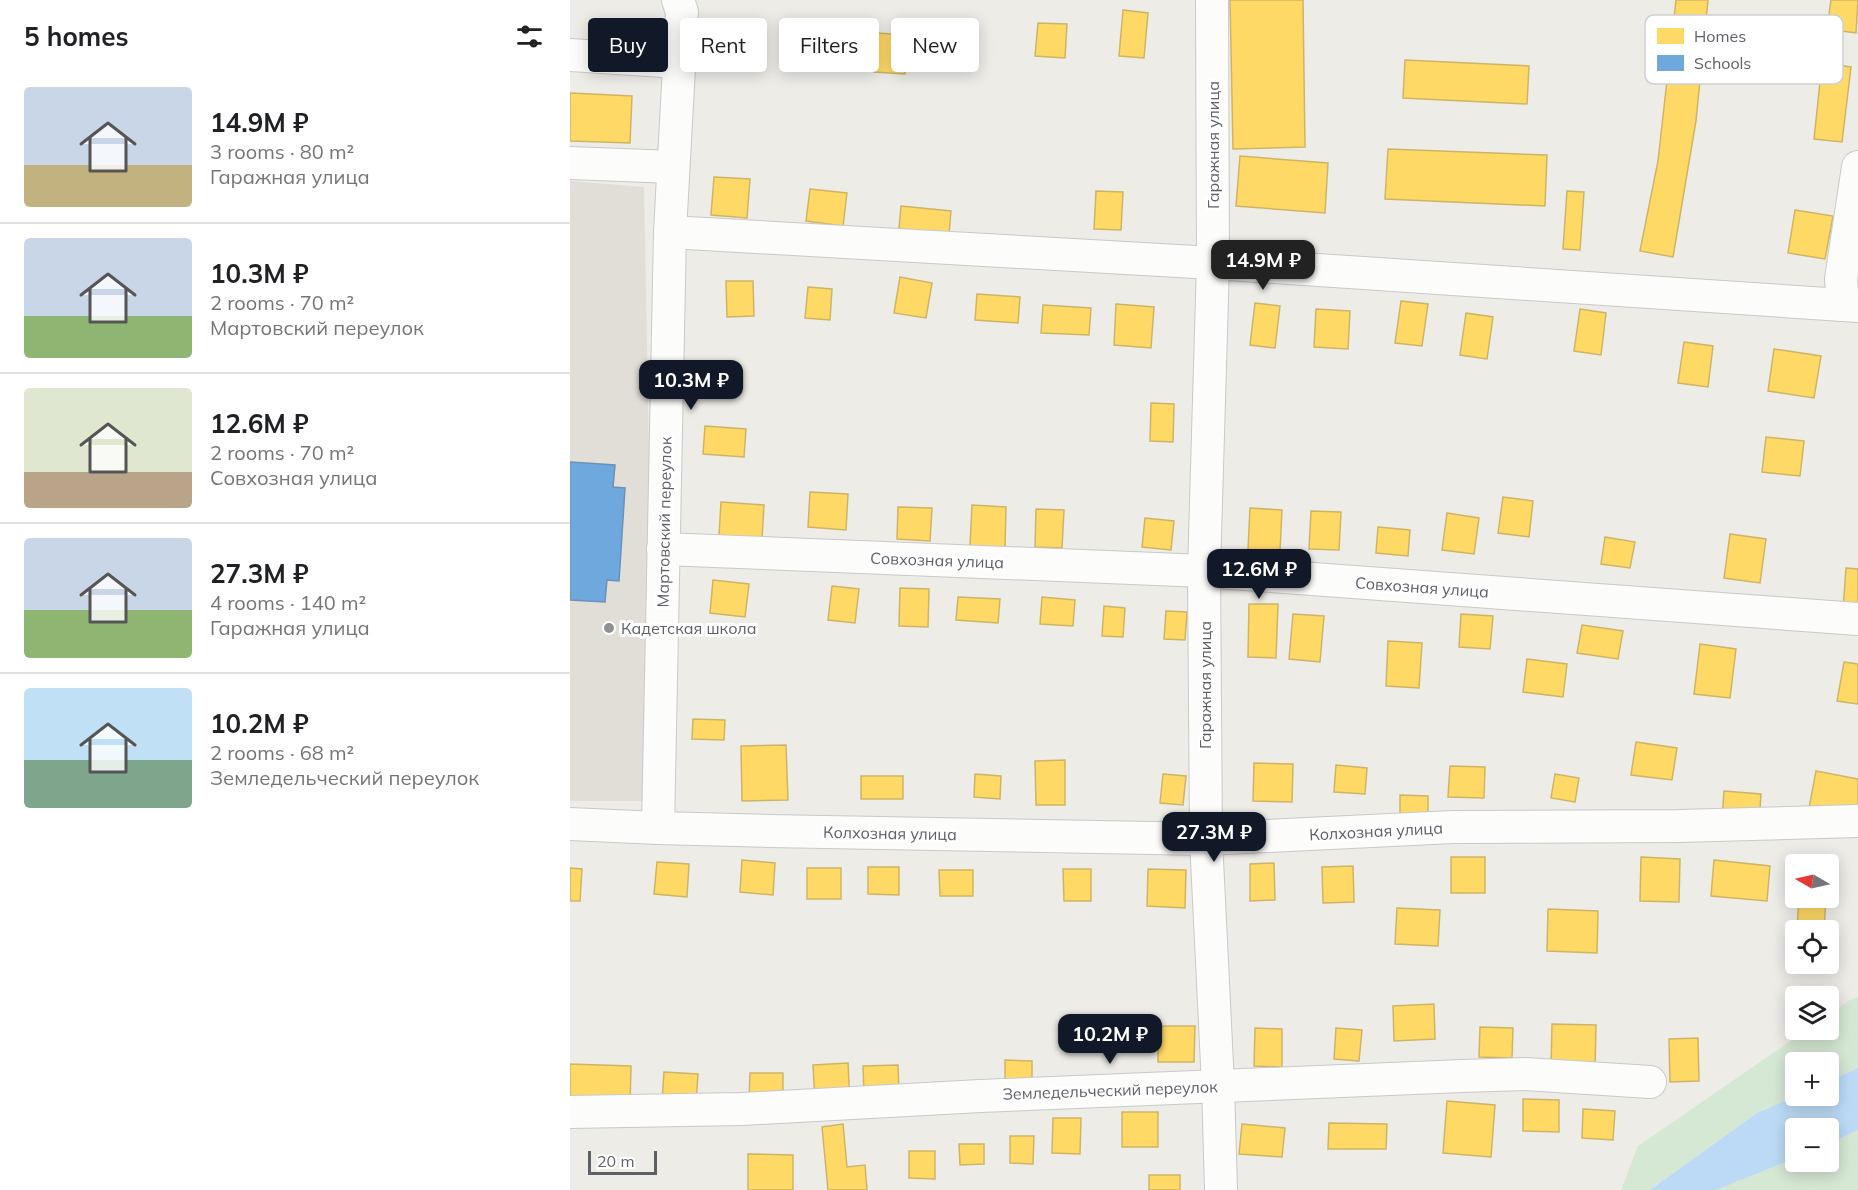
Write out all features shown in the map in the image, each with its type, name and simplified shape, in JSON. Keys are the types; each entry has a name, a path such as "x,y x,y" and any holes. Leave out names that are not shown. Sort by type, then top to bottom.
{"street":[{"name":"Мартовский переулок","path":"658,828 670,232 682,12 678,0"},
{"name":"Гаражная улица","path":"1212,0 1213,263 1204,571 1206,839 1221,1190"},
{"path":"570,55 679,62"},
{"path":"570,163 673,167"},
{"path":"670,232 1213,263 1850,305 1841,279 1858,167"},
{"name":"Совхозная улица","path":"663,549 1204,571 1858,619"},
{"name":"Колхозная улица","path":"570,824 658,828 1206,839 1453,827 1679,826 1858,820"},
{"name":"Земледельческий переулок","path":"570,1112 742,1109 980,1096 1525,1074 1650,1082"}],"shaded area":[{"name":"Кадетская школа","path":"570,181 644,187 649,455 648,801 570,801"}],"green space":[{"path":"1858,997 1858,1068 1839,1077 1839,1052 1785,1052 1785,1101 1757,1113 1650,1190 1621,1190 1638,1146 1792,1040 1839,1040 1839,1008"},
{"path":"1858,1130 1858,1190 1716,1190 1785,1161 1785,1172 1839,1172 1839,1139"}],"water":[{"path":"1858,1068 1858,1130 1839,1139 1839,1118 1785,1118 1785,1162 1716,1190 1650,1190 1757,1113 1785,1101 1785,1106 1839,1106 1839,1077"}],"building: Homes":[{"path":"1230,0 1303,0 1305,147 1233,149"},
{"path":"1676,0 1708,0 1707,15 1674,15"},
{"path":"1831,0 1858,0 1856,33 1843,31 1843,15 1829,15"},
{"path":"1123,10 1148,13 1144,58 1119,56"},
{"path":"1038,23 1067,24 1065,58 1035,56"},
{"path":"879,33 891,34 891,72 905,72 905,74 874,72 879,72"},
{"path":"1405,60 1529,66 1527,104 1403,98"},
{"path":"1843,66 1851,67 1842,142 1814,139 1820,84 1843,84"},
{"path":"1667,84 1700,84 1696,121 1673,257 1640,251 1658,161"},
{"path":"570,93 632,96 630,143 570,141"},
{"path":"1388,149 1547,155 1545,206 1385,199"},
{"path":"1240,156 1328,163 1325,213 1236,206"},
{"path":"714,177 750,179 747,218 711,215"},
{"path":"810,189 847,193 843,226 806,221"},
{"path":"1096,191 1123,192 1121,230 1094,229"},
{"path":"1567,191 1584,192 1580,250 1563,249"},
{"path":"901,206 951,211 949,234 899,229"},
{"path":"1795,210 1833,216 1825,259 1788,253"},
{"path":"900,277 932,283 926,318 894,313"},
{"path":"726,281 753,281 754,316 727,317"},
{"path":"808,287 832,289 830,320 805,318"},
{"path":"977,294 1020,297 1018,323 975,320"},
{"path":"1401,301 1428,304 1422,346 1395,343"},
{"path":"1255,303 1280,306 1275,348 1250,345"},
{"path":"1116,304 1154,307 1151,348 1114,345"},
{"path":"1043,305 1091,308 1089,335 1041,333"},
{"path":"1316,309 1350,311 1348,349 1314,347"},
{"path":"1580,309 1606,313 1601,355 1574,351"},
{"path":"1466,313 1493,317 1487,359 1460,355"},
{"path":"1684,342 1713,346 1708,387 1678,383"},
{"path":"1774,349 1821,356 1814,398 1768,391"},
{"path":"1151,403 1174,404 1173,442 1150,441"},
{"path":"705,426 746,429 744,457 703,454"},
{"path":"1766,437 1804,441 1800,476 1762,472"},
{"path":"810,492 848,494 846,530 808,527"},
{"path":"1503,497 1533,501 1529,537 1498,533"},
{"path":"721,502 764,505 762,539 719,536"},
{"path":"972,505 1006,507 1005,548 970,546"},
{"path":"898,507 932,508 930,541 897,539"},
{"path":"1250,508 1282,510 1280,551 1248,550"},
{"path":"1036,509 1064,510 1062,548 1035,547"},
{"path":"1311,511 1341,512 1339,550 1309,549"},
{"path":"1447,513 1479,518 1474,554 1442,550"},
{"path":"1145,518 1174,521 1171,550 1142,547"},
{"path":"1378,527 1410,530 1408,556 1376,553"},
{"path":"1730,534 1766,539 1760,583 1724,578"},
{"path":"1605,537 1635,542 1630,568 1601,564"},
{"path":"1846,568 1858,569 1858,611 1843,610"},
{"path":"713,580 749,584 745,617 710,613"},
{"path":"832,586 859,589 855,623 828,620"},
{"path":"900,588 929,589 928,627 899,626"},
{"path":"958,597 1000,599 998,623 956,620"},
{"path":"1042,597 1075,600 1073,626 1040,624"},
{"path":"1249,604 1278,604 1276,658 1248,657"},
{"path":"1104,606 1125,608 1123,637 1102,636"},
{"path":"1166,611 1187,612 1185,640 1164,639"},
{"path":"1293,614 1324,616 1320,662 1289,659"},
{"path":"1461,614 1493,616 1490,649 1459,647"},
{"path":"1582,625 1623,631 1618,659 1577,653"},
{"path":"1388,641 1422,643 1419,688 1386,686"},
{"path":"1700,644 1736,649 1730,698 1694,694"},
{"path":"1527,659 1567,664 1563,697 1523,692"},
{"path":"1844,662 1858,664 1858,704 1837,701"},
{"path":"693,719 725,720 724,740 692,739"},
{"path":"1636,742 1677,748 1672,780 1631,775"},
{"path":"786,745 788,800 742,801 741,746"},
{"path":"1065,760 1065,805 1036,805 1035,761"},
{"path":"1254,763 1293,764 1292,802 1253,801"},
{"path":"1336,765 1367,768 1365,794 1334,792"},
{"path":"1450,766 1485,767 1484,798 1448,797"},
{"path":"1816,771 1858,779 1858,817 1809,808"},
{"path":"975,774 1001,776 1000,799 974,797"},
{"path":"1163,774 1186,776 1183,805 1160,803"},
{"path":"1555,774 1579,778 1575,802 1551,798"},
{"path":"861,776 903,776 903,799 861,799"},
{"path":"1724,791 1761,794 1759,824 1722,821"},
{"path":"1400,795 1428,796 1428,819 1400,819"},
{"path":"1451,857 1485,857 1485,893 1451,893"},
{"path":"1641,857 1680,859 1679,902 1640,901"},
{"path":"742,860 775,863 773,895 740,892"},
{"path":"1714,860 1770,866 1767,901 1711,896"},
{"path":"657,862 689,864 687,897 654,894"},
{"path":"1274,863 1275,900 1250,901 1250,864"},
{"path":"1353,866 1354,902 1323,903 1322,867"},
{"path":"868,867 899,867 899,895 868,894"},
{"path":"570,868 582,869 580,901 570,901"},
{"path":"807,868 841,868 841,899 807,899"},
{"path":"1063,869 1091,869 1091,901 1064,901"},
{"path":"1148,869 1186,870 1185,908 1147,906"},
{"path":"939,870 973,870 973,896 940,896"},
{"path":"1397,908 1440,910 1438,946 1395,944"},
{"path":"1798,908 1825,908 1825,920 1798,920"},
{"path":"1548,909 1598,911 1597,953 1547,951"},
{"path":"1434,1004 1435,1039 1394,1041 1393,1006"},
{"path":"1106,1015 1107,1044 1076,1045 1076,1017"},
{"path":"1552,1024 1596,1025 1595,1069 1551,1067"},
{"path":"1158,1026 1195,1026 1194,1062 1158,1062"},
{"path":"1480,1027 1513,1028 1512,1058 1479,1057"},
{"path":"1255,1028 1282,1029 1282,1067 1254,1066"},
{"path":"1336,1028 1362,1030 1359,1061 1334,1059"},
{"path":"1698,1038 1699,1081 1670,1082 1669,1039"},
{"path":"1005,1060 1032,1061 1032,1085 1005,1085"},
{"path":"848,1063 850,1102 815,1103 813,1065"},
{"path":"570,1064 631,1066 630,1105 570,1104"},
{"path":"898,1065 899,1095 864,1096 863,1066"},
{"path":"664,1072 698,1074 696,1104 662,1102"},
{"path":"750,1073 783,1073 783,1100 749,1100"},
{"path":"1523,1099 1559,1100 1559,1132 1523,1131"},
{"path":"1447,1101 1495,1105 1491,1157 1443,1153"},
{"path":"1583,1109 1615,1111 1613,1140 1582,1138"},
{"path":"1122,1112 1158,1112 1158,1147 1122,1147"},
{"path":"1053,1118 1081,1118 1080,1154 1052,1153"},
{"path":"1329,1123 1387,1124 1386,1149 1328,1149"},
{"path":"843,1124 847,1167 865,1165 867,1190 828,1190 822,1127"},
{"path":"1242,1124 1285,1128 1282,1157 1239,1154"},
{"path":"1010,1136 1034,1136 1033,1164 1010,1163"},
{"path":"959,1144 984,1144 984,1164 960,1165"},
{"path":"909,1151 935,1151 935,1179 909,1178"},
{"path":"748,1154 793,1155 793,1190 748,1190"},
{"path":"1149,1175 1180,1175 1180,1190 1149,1190"}],"building: Schools":[{"path":"570,462 615,465 613,487 625,488 619,581 607,580 605,602 570,600"}],"place":[{"name":"Кадетская школа","path":"609,628"}]}
